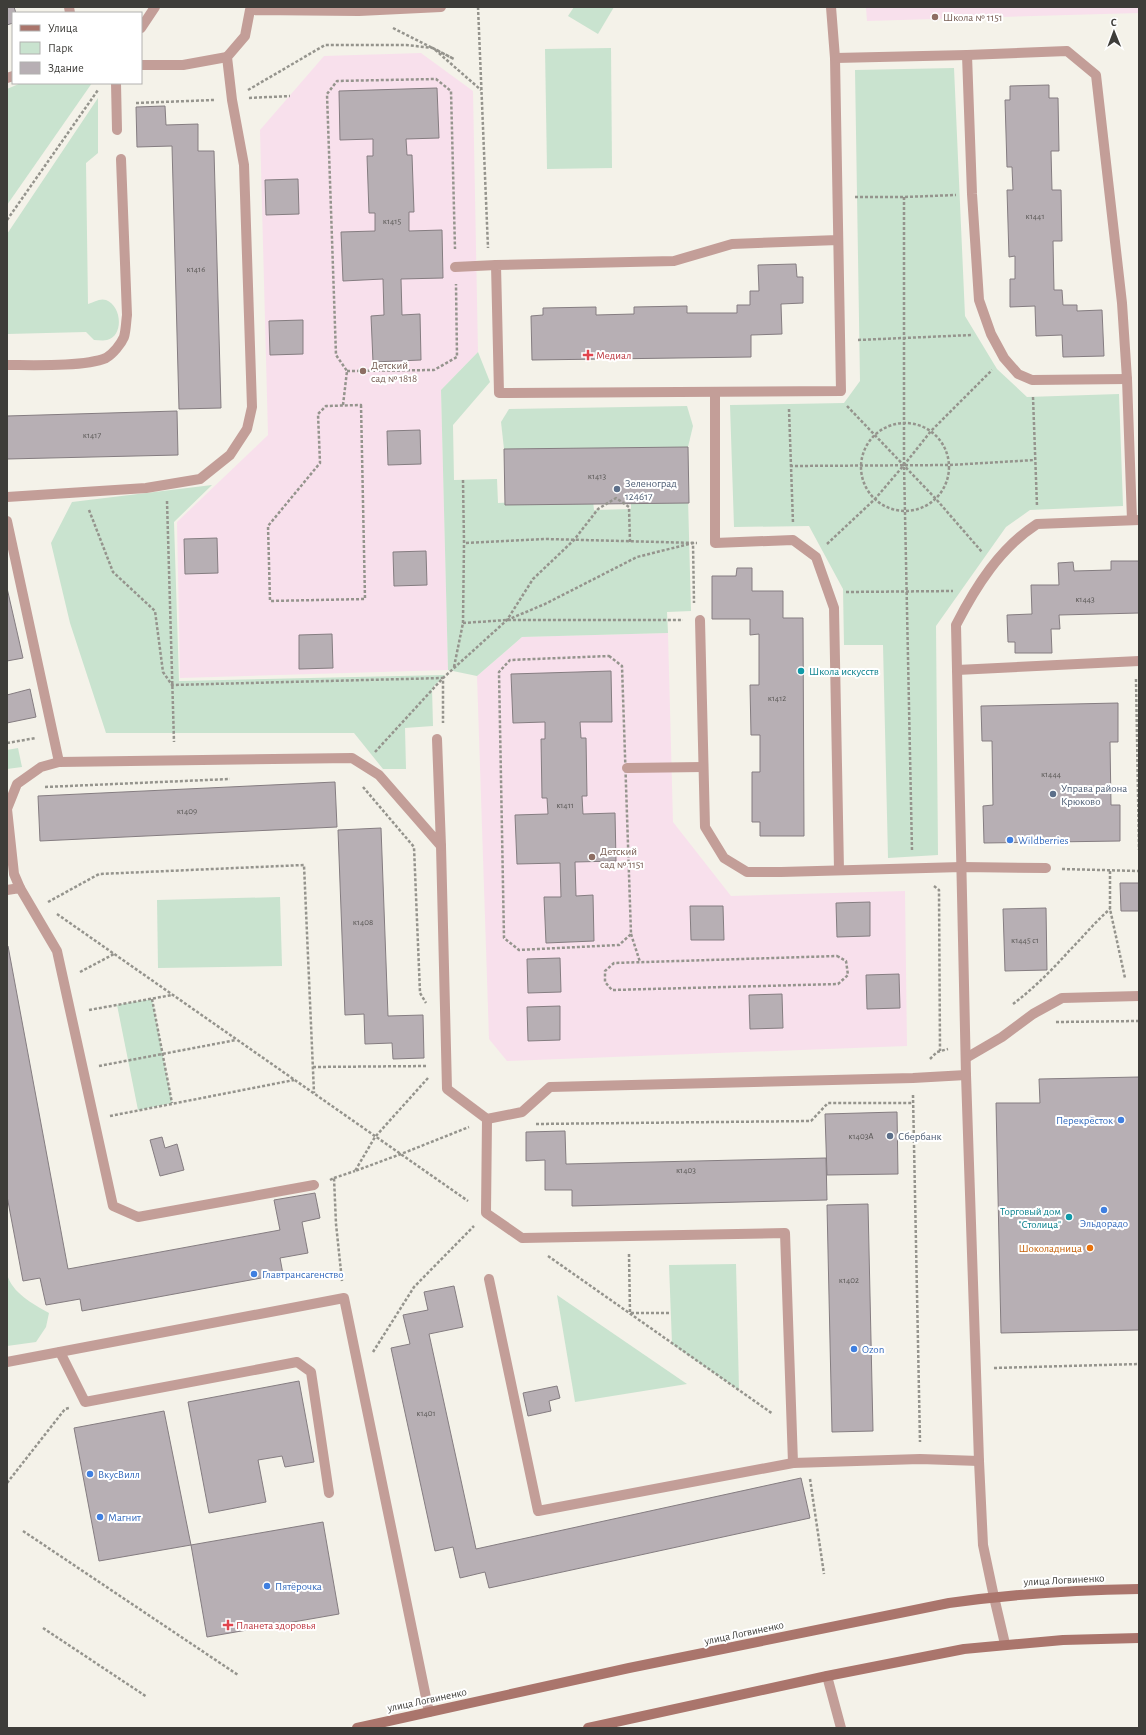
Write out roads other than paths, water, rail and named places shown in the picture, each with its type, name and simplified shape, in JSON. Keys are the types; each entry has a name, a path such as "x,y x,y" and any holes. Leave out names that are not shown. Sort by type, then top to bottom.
{"main road":[{"name":"улица Логвиненко","path":"357,1728 621,1670 949,1603 1067,1590 1139,1589"},
{"path":"588,1728 827,1676 964,1649 1063,1640 1139,1638"}],"lane":[{"path":"142,27 156,7"},
{"path":"142,65 183,65 227,57 245,36 250,8 360,11 441,7"},
{"path":"496,265 499,394 841,391 835,58 831,7"},
{"path":"835,58 1067,51 1096,75 1122,303 1136,520 1037,524 1023,533 993,565 974,591 956,625 966,1075 983,1545 1006,1644"},
{"path":"967,55 972,194 979,300 991,334 1004,358 1018,374 1032,380 1127,379"},
{"path":"7,497 146,488 200,479 230,455 247,429 252,407 244,165 232,100 227,57"},
{"path":"116,84 117,130"},
{"path":"7,365 91,361 106,357 115,350 124,337 127,315 121,159"},
{"path":"455,267 674,261 732,244 838,240"},
{"path":"715,393 716,543 793,540 816,556 834,608 839,870"},
{"path":"7,521 60,762"},
{"path":"697,620 705,827 724,858 747,872 962,867 1046,868"},
{"path":"957,670 1138,661"},
{"path":"437,739 447,1089 487,1119 522,1112 550,1087 913,1078 966,1075"},
{"path":"314,1185 138,1217 113,1206 57,951 20,888 14,874 7,809 17,784 41,767 60,762 174,759 352,758 379,775 440,846"},
{"path":"626,768 703,767"},
{"path":"7,890 20,888"},
{"path":"966,1058 1002,1038 1033,1014 1062,998 1134,996"},
{"path":"487,1119 486,1213 522,1238 785,1233 793,1463"},
{"path":"489,1279 538,1511 793,1463 920,1459 979,1461"},
{"path":"7,1362 344,1298 429,1712"},
{"path":"60,1352 85,1402 297,1362 312,1372 329,1492"},
{"path":"827,1676 841,1728"}],"place":[{"name":"Школа № 1151","path":"935,17"},
{"name":"Медиал","path":"588,355"},
{"name":"Детский сад № 1818","path":"363,371"},
{"name":"Зеленоград 124617","path":"617,489"},
{"name":"Школа искусств","path":"801,671"},
{"name":"Управа района Крюково","path":"1053,794"},
{"name":"Wildberries","path":"1010,840"},
{"name":"Детский сад № 1151","path":"592,857"},
{"name":"Перекрёсток","path":"1121,1120"},
{"name":"Сбербанк","path":"890,1136"},
{"name":"Эльдорадо","path":"1104,1210"},
{"name":"Торговый дом \"Столица\"","path":"1069,1217"},
{"name":"Шоколадница","path":"1090,1248"},
{"name":"Главтрансагенство","path":"254,1274"},
{"name":"Ozon","path":"854,1349"},
{"name":"ВкусВилл","path":"90,1474"},
{"name":"Магнит","path":"100,1517"},
{"name":"Пятёрочка","path":"267,1586"},
{"name":"Планета здоровья","path":"228,1625"}]}
